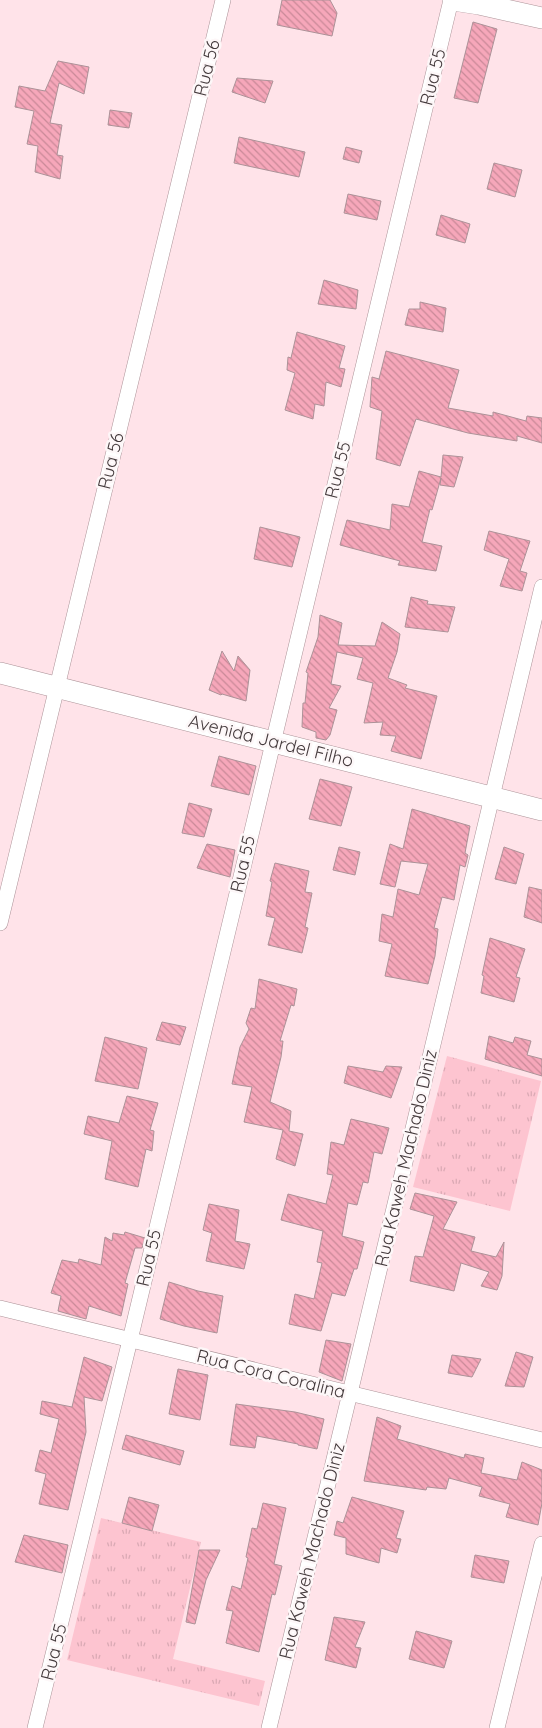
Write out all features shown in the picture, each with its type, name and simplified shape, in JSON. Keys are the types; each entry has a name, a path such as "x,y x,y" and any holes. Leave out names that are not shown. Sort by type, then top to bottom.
{"main road":[{"path":"452,0 542,18"},
{"name":"Avenida Jardel Filho","path":"0,673 542,810"}],"street":[{"name":"Rua 56","path":"0,923 223,0"},
{"name":"Rua 55","path":"35,1728 452,0"},
{"name":"Rua Kaweh Machado Diniz","path":"268,1728 350,1394 542,587"},
{"name":"Rua Cora Coralina","path":"0,1308 542,1440"},
{"path":"497,1728 542,1544"}],"green space":[{"path":"447,1056 541,1081 510,1211 413,1187"},
{"path":"101,1518 201,1542 173,1659 265,1681 259,1706 67,1660"}],"building":[{"path":"282,0 330,0 337,13 332,36 277,25"},
{"path":"473,22 497,29 478,103 454,98"},
{"path":"58,61 89,67 84,94 59,83 50,123 62,125 57,155 63,156 60,179 35,172 38,146 27,144 34,111 15,107 19,86 45,91"},
{"path":"237,78 273,81 265,103 232,92"},
{"path":"110,110 132,113 129,128 108,125"},
{"path":"239,137 305,152 299,177 234,163"},
{"path":"346,147 362,151 359,163 343,159"},
{"path":"494,163 522,170 515,197 487,189"},
{"path":"348,194 381,201 377,220 344,213"},
{"path":"441,215 470,224 465,243 436,235"},
{"path":"324,280 358,290 356,309 318,304"},
{"path":"420,302 446,308 443,332 405,325 409,309 420,309"},
{"path":"297,332 345,346 339,368 345,369 341,387 326,382 324,406 315,404 313,419 285,410 295,373 287,370 288,357 291,358"},
{"path":"386,351 459,370 448,408 493,416 493,412 526,421 527,416 542,418 542,443 517,436 517,441 468,433 416,419 400,466 376,459 382,411 370,407 372,377 379,379"},
{"path":"443,455 463,457 454,487 440,485 441,478 432,510 430,509 422,542 442,546 436,571 398,565 400,561 340,545 347,520 390,530 392,504 409,507 419,471 441,477"},
{"path":"260,527 300,537 292,567 254,559"},
{"path":"489,531 530,541 520,571 527,573 522,591 500,586 509,559 484,550"},
{"path":"411,597 428,601 427,604 455,607 448,632 405,627"},
{"path":"320,615 342,623 338,645 375,646 382,622 400,634 397,652 388,678 407,685 405,688 437,696 421,759 391,751 396,736 380,735 383,722 364,723 373,683 357,679 363,658 337,652 331,684 341,686 329,708 337,710 330,735 326,740 316,738 316,732 302,727 303,703 305,703 308,673 306,672 318,637"},
{"path":"222,651 234,671 238,656 250,670 246,701 209,690"},
{"path":"219,756 256,766 249,795 211,786"},
{"path":"320,779 352,787 341,826 309,819"},
{"path":"189,803 212,809 204,837 182,833"},
{"path":"412,809 470,826 465,853 468,855 465,867 460,865 454,900 442,897 434,928 438,929 435,956 428,984 385,976 392,944 379,941 382,914 393,917 398,889 419,895 428,864 401,861 395,887 380,884 390,844 403,849"},
{"path":"207,844 235,850 230,877 197,868"},
{"path":"339,847 360,852 355,875 333,870"},
{"path":"504,847 524,854 516,884 495,879"},
{"path":"275,863 309,871 305,892 312,893 305,927 308,928 302,953 268,945 275,918 266,916 272,882 270,881"},
{"path":"529,887 542,890 542,923 524,917"},
{"path":"490,938 525,949 516,977 520,978 514,1002 481,993 484,976 482,975"},
{"path":"259,979 297,989 294,1006 291,1005 280,1041 283,1041 281,1057 270,1102 291,1111 289,1131 303,1134 295,1166 276,1159 283,1130 244,1122 252,1087 232,1084 240,1047 249,1029 246,1023 251,1008 255,1009"},
{"path":"162,1022 186,1027 180,1045 156,1040"},
{"path":"489,1036 513,1043 515,1037 531,1041 527,1055 542,1059 542,1076 485,1059"},
{"path":"105,1037 147,1048 138,1089 95,1081"},
{"path":"348,1066 383,1072 386,1066 402,1067 391,1098 344,1083"},
{"path":"127,1096 158,1103 150,1130 154,1131 152,1151 146,1149 138,1187 105,1179 112,1141 84,1134 88,1116 119,1123"},
{"path":"351,1119 389,1128 382,1154 374,1152 368,1183 363,1182 357,1205 348,1203 342,1236 364,1242 357,1269 354,1269 345,1296 332,1293 321,1331 289,1324 295,1294 314,1299 322,1263 317,1262 323,1231 281,1220 288,1194 326,1204 333,1175 327,1174 331,1142 344,1145"},
{"path":"415,1193 457,1202 443,1229 475,1237 471,1251 496,1257 504,1242 502,1276 497,1290 481,1286 489,1272 461,1263 454,1291 410,1281 415,1256 423,1257 434,1216 410,1209"},
{"path":"209,1204 239,1210 235,1241 250,1244 244,1269 206,1261 212,1233 203,1230"},
{"path":"125,1232 145,1238 142,1248 135,1248 125,1283 128,1284 121,1316 89,1306 86,1319 58,1311 61,1296 51,1293 62,1260 78,1263 79,1259 101,1265 105,1237 112,1241 113,1233 124,1235"},
{"path":"169,1282 223,1296 217,1333 160,1319"},
{"path":"326,1340 351,1344 342,1381 319,1372"},
{"path":"516,1352 533,1357 524,1387 505,1386"},
{"path":"452,1355 481,1359 472,1377 448,1373"},
{"path":"84,1357 112,1367 102,1401 84,1397 86,1432 68,1510 39,1504 46,1474 35,1471 40,1450 51,1453 59,1419 40,1414 42,1401 72,1407"},
{"path":"178,1369 208,1375 200,1420 169,1414"},
{"path":"236,1404 295,1412 324,1419 317,1449 257,1436 255,1448 230,1445"},
{"path":"377,1417 401,1426 397,1439 464,1458 465,1454 484,1458 481,1473 517,1480 522,1462 542,1470 542,1503 538,1525 506,1517 510,1504 479,1496 482,1487 449,1478 446,1489 427,1487 426,1490 364,1481"},
{"path":"126,1435 184,1451 180,1465 122,1449"},
{"path":"129,1497 159,1505 152,1531 122,1523"},
{"path":"352,1497 404,1511 396,1538 401,1539 397,1553 381,1548 379,1563 346,1554 346,1538 334,1535 337,1521 343,1523"},
{"path":"263,1503 286,1508 274,1564 282,1566 275,1595 272,1594 259,1652 226,1643 233,1611 226,1610 232,1586 241,1589 252,1528 257,1529"},
{"path":"24,1535 68,1545 62,1573 15,1562"},
{"path":"199,1550 220,1550 206,1580 195,1624 186,1622"},
{"path":"475,1555 509,1561 504,1583 471,1577"},
{"path":"334,1617 365,1622 355,1647 361,1648 356,1668 325,1660"},
{"path":"416,1631 452,1641 444,1668 409,1659"}]}
